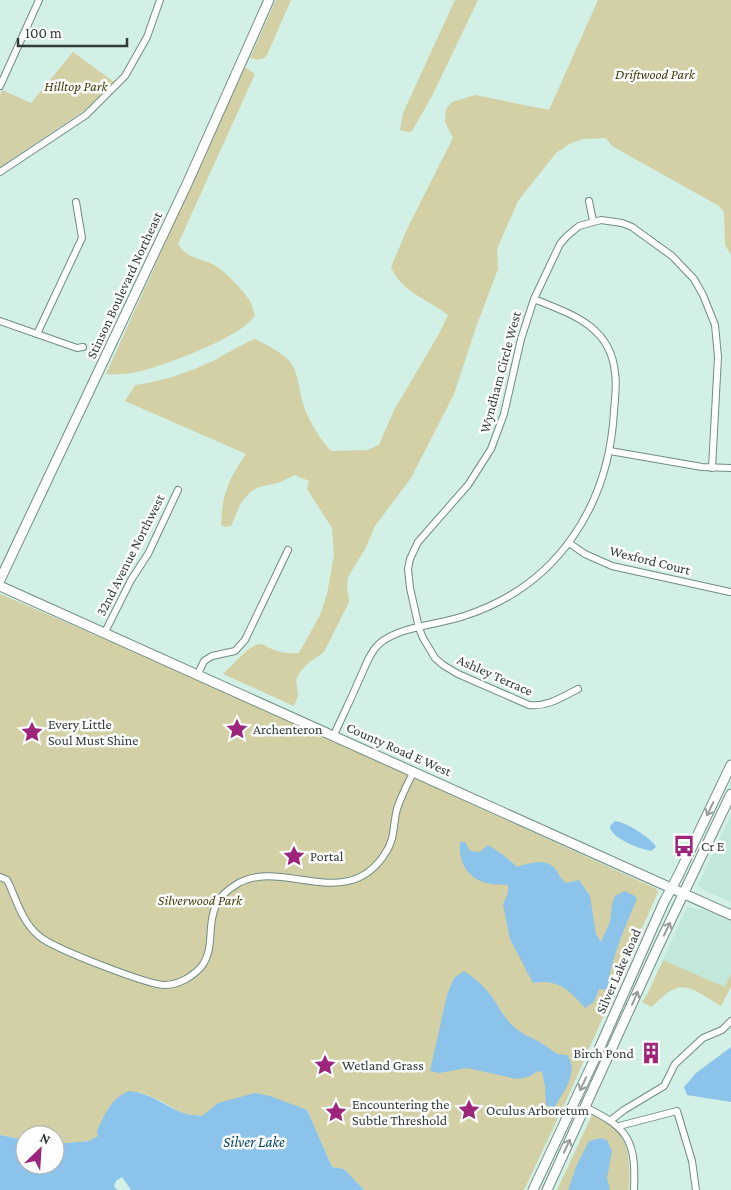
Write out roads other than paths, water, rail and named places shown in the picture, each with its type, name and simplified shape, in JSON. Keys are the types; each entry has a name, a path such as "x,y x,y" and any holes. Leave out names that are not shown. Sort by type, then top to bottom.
{"street":[{"path":"0,86 39,0"},
{"path":"0,172 86,115 125,76 147,37 160,0"},
{"name":"Stinson Boulevard Northeast","path":"0,580 187,184 269,0"},
{"path":"589,201 593,221"},
{"path":"37,334 82,238 76,202"},
{"name":"Wyndham Circle West","path":"419,628 410,588 408,569 410,559 418,542 468,485 491,449 504,414 521,339 534,299 560,244 572,230 593,221 612,220 622,223 634,229 672,256 684,267 704,295 716,333 718,357 712,468"},
{"path":"334,735 378,645 393,635 465,616 502,600 538,575 569,542 598,493 610,451 616,383 616,373 609,350 597,332 581,319 534,299"},
{"path":"0,321 77,348 83,347"},
{"path":"610,451 680,464 731,468"},
{"name":"32nd Avenue Northwest","path":"105,632 131,580 148,554 178,490"},
{"name":"Wexford Court","path":"569,542 585,554 612,566 730,592"},
{"path":"197,676 204,661 212,656 235,651 245,640 288,550"},
{"name":"County Road E West","path":"0,586 731,914"},
{"name":"Ashley Terrace","path":"419,628 429,650 443,665 458,674 521,702 536,706 544,705 578,689"},
{"name":"Silver Lake Road","path":"533,1190 596,1056 632,970 731,765"},
{"path":"0,877 9,884 30,928 45,941 146,981 170,985 188,978 202,966 208,953 210,925 214,910 223,895 236,884 244,880 261,877 339,883 357,879 376,866 383,858 391,842 397,809 414,771"},
{"path":"547,1190 731,794"},
{"path":"611,1120 664,1086 675,1064 703,1038 722,1030 731,1020"},
{"path":"585,1107 611,1120 630,1142 635,1168 634,1190"},
{"path":"618,1126 677,1111 692,1161 696,1190"}],"water":[{"path":"615,821 638,831 656,847 651,851 620,839 611,830 610,826"},
{"path":"460,842 465,842 470,851 480,852 488,845 517,867 538,862 548,863 566,883 579,880 590,896 596,934 601,942 610,922 615,896 625,891 635,896 637,899 614,958 609,990 599,989 594,1002 585,1008 563,987 550,982 533,983 510,939 503,904 508,893 508,885 484,882 471,875 463,864"},
{"path":"464,971 486,989 516,1029 556,1053 567,1055 571,1062 571,1075 554,1108 546,1105 542,1072 538,1071 528,1077 517,1079 467,1068 439,1073 430,1071 447,995 454,978"},
{"path":"731,1047 731,1102 687,1095 684,1087 696,1073"},
{"name":"Silver Lake","path":"129,1091 137,1092 190,1115 202,1116 218,1103 255,1093 270,1096 307,1110 332,1167 344,1169 364,1190 131,1190 122,1177 116,1181 114,1186 117,1190 0,1190 0,1135 15,1138 15,1175 65,1175 65,1143 89,1141 98,1136 97,1131 109,1107"},
{"path":"601,1138 607,1140 612,1151 607,1178 610,1190 568,1190 576,1167 589,1141"}],"place":[{"name":"Archenteron","path":"237,729"},
{"name":"Every Little Soul Must Shine","path":"32,732"},
{"name":"Cr E","path":"684,846"},
{"name":"Portal","path":"294,856"},
{"name":"Birch Pond","path":"651,1053"},
{"name":"Wetland Grass","path":"325,1065"},
{"name":"Oculus Arboretum","path":"469,1110"},
{"name":"Encountering the Subtle Threshold","path":"336,1112"}],"park label":[{"name":"Driftwood Park","path":"655,74"},
{"name":"Hilltop Park","path":"76,86"},
{"name":"Silverwood Park","path":"200,900"}]}
